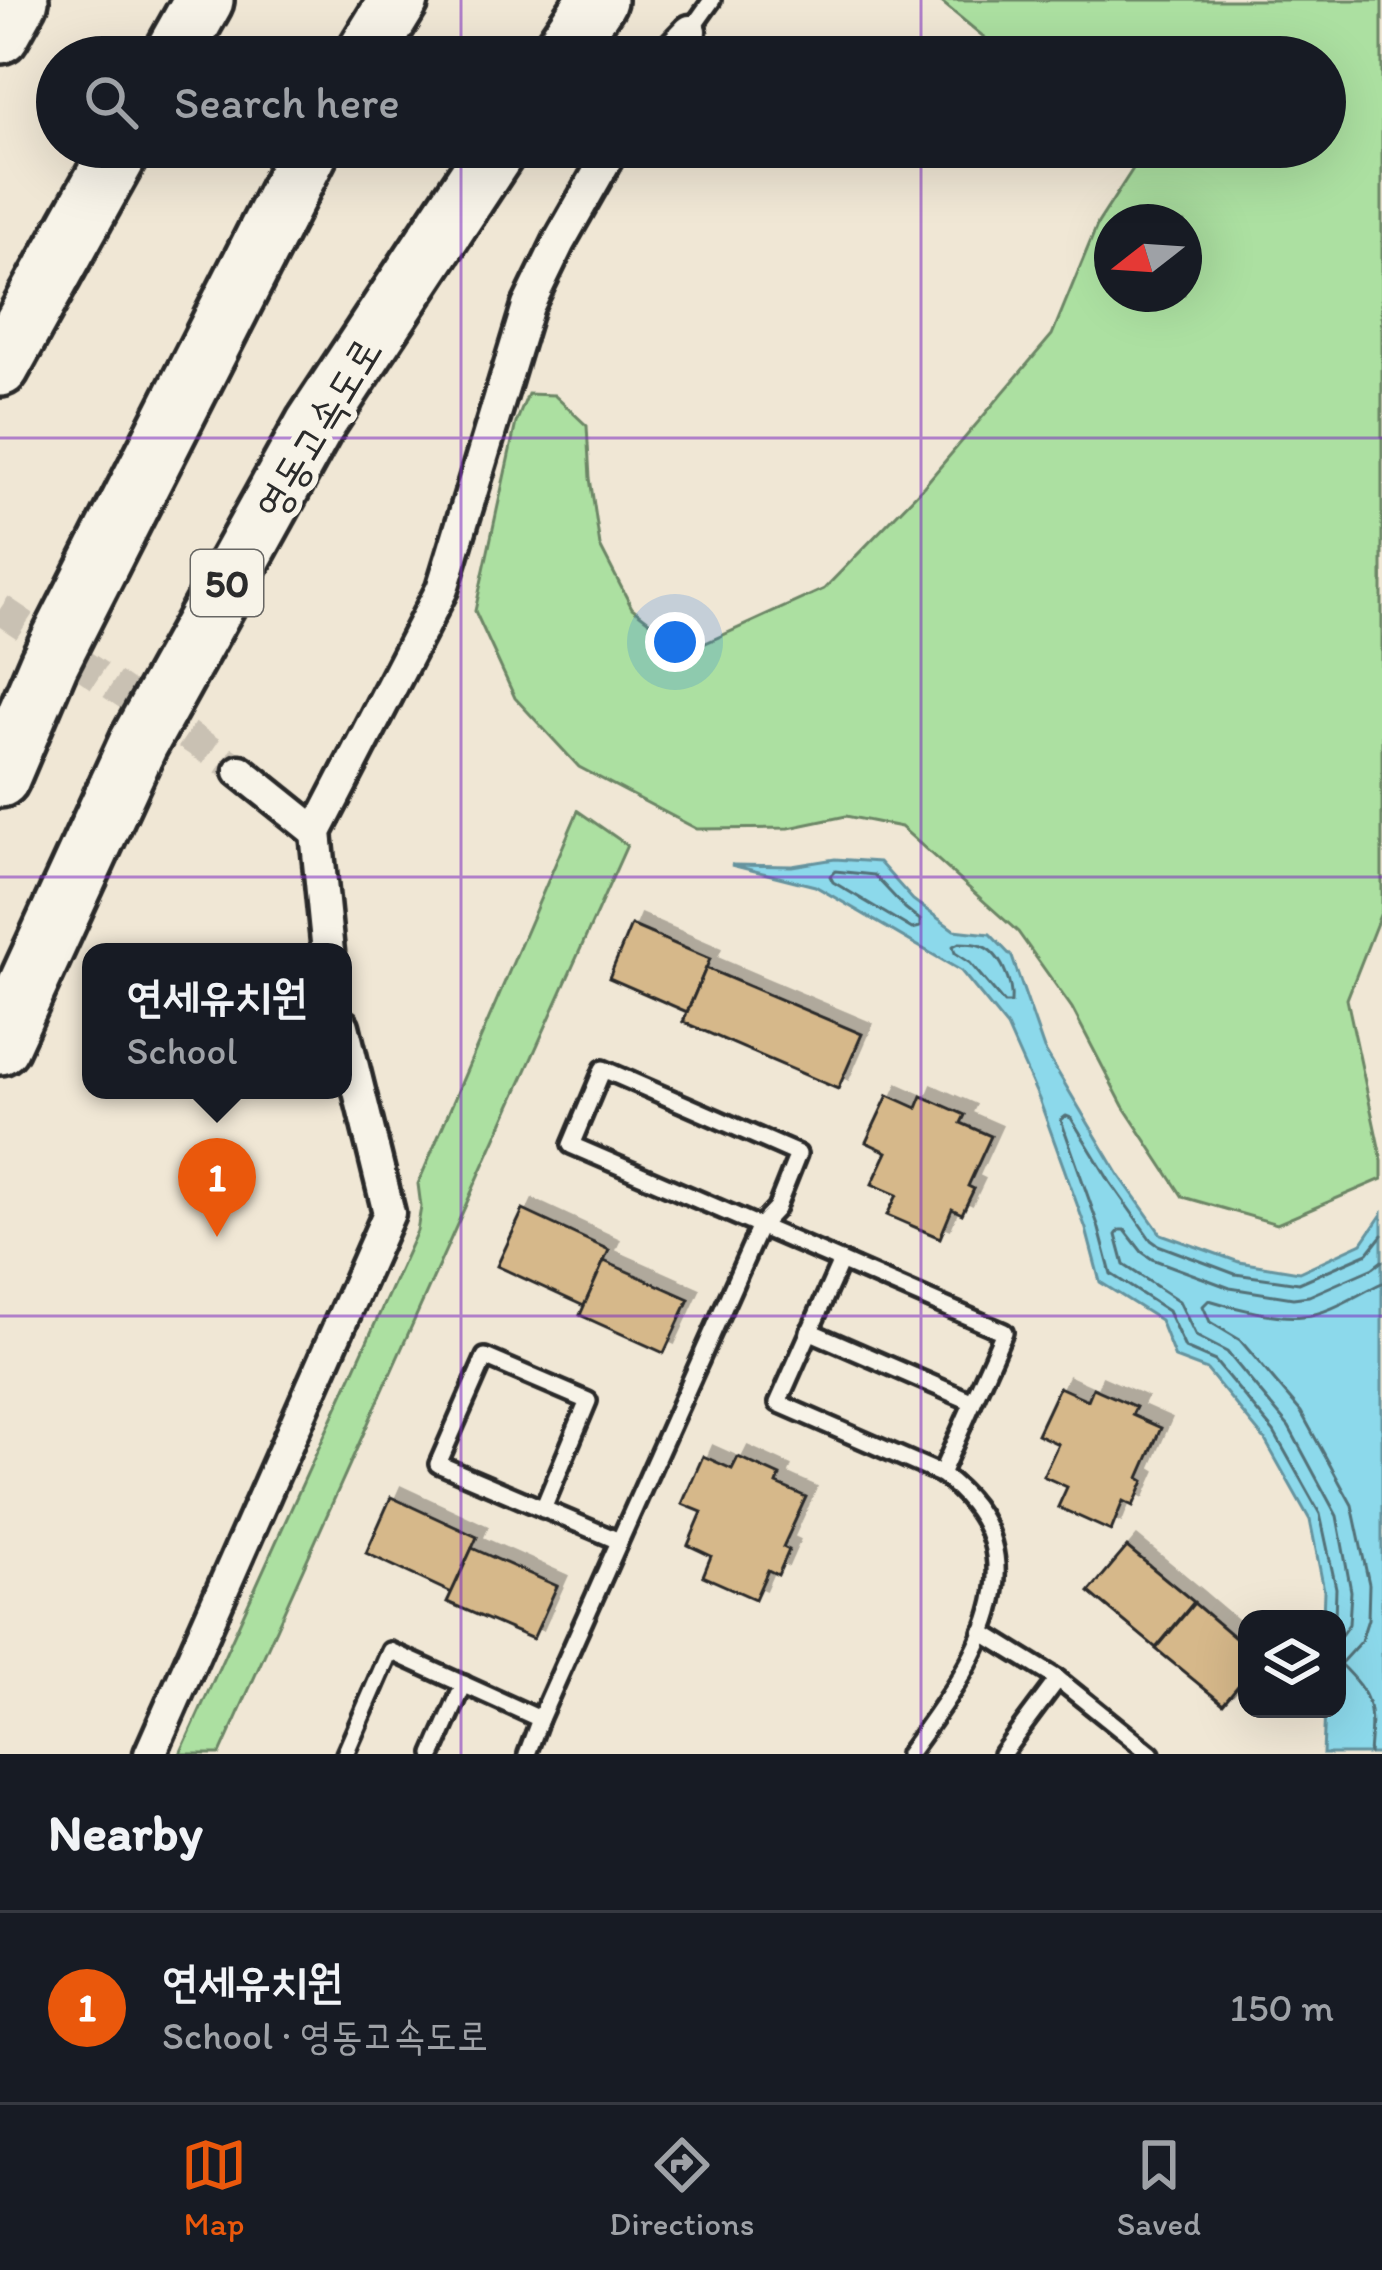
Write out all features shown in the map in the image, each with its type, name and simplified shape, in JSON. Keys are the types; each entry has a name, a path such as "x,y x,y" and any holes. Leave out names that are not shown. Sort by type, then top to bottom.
{"highway":[{"path":"0,34 19,0"},
{"path":"184,36 204,0"},
{"path":"377,36 399,0"},
{"path":"573,36 597,0"},
{"path":"0,367 110,168"},
{"path":"0,778 49,663 299,168"},
{"name":"영동고속도로","path":"0,1045 138,744 314,426 484,168"}],"street":[{"path":"685,36 690,31"},
{"path":"327,943 316,832 442,589 528,306 602,168"},
{"path":"240,771 316,832"},
{"path":"150,1754 389,1213 352,1063"}],"lane":[{"path":"690,31 712,0"},
{"path":"527,1754 760,1226 776,1209 799,1154 603,1070 571,1145 760,1226 1004,1332 941,1474"},
{"path":"841,1261 778,1403 941,1474 962,1489 993,1538 997,1562 997,1591 990,1617 957,1681 908,1754"},
{"path":"809,1331 973,1402"},
{"path":"543,1509 588,1401 484,1357 439,1464 543,1509 619,1541"},
{"path":"982,1632 1058,1679 1151,1754"},
{"path":"345,1754 390,1651 540,1719"},
{"path":"1002,1754 1058,1679"},
{"path":"433,1754 464,1684"}],"green space":[{"path":"939,0 1382,0 1382,910 1347,999 1382,1179 1277,1224 1183,1197 1123,1106 1072,1008 1018,932 901,827 846,816 789,828 697,829 579,767 515,698 475,611 516,423 528,394 554,395 587,426 600,546 632,608 688,651 824,589 924,486 1052,335 1094,233 1094,312 1202,312 1202,204 1110,204 1133,168 1346,168 1346,36 983,36"},
{"path":"578,811 627,845 220,1754 180,1754 417,1231 418,1184"}],"water":[{"path":"835,859 879,862 913,900 954,930 990,934 1012,957 1044,1049 1119,1175 1161,1234 1239,1262 1299,1272 1362,1243 1382,1214 1382,1754 1323,1754 1325,1718 1346,1718 1346,1610 1323,1610 1324,1590 1310,1520 1265,1440 1207,1370 1175,1358 1160,1320 1100,1282 1039,1099 1007,1027 961,971 815,886 731,865 792,866"}],"building":[{"path":"631,925 710,959 687,1012 609,978"},
{"path":"706,968 862,1034 838,1089 683,1022"},
{"path":"888,1095 917,1108 922,1096 965,1115 961,1123 991,1136 968,1186 974,1189 962,1214 952,1209 940,1238 887,1215 897,1195 872,1184 887,1152 866,1142"},
{"path":"523,1210 609,1250 584,1306 497,1266"},
{"path":"604,1261 689,1299 664,1353 580,1315"},
{"path":"1059,1387 1088,1400 1093,1388 1136,1407 1132,1415 1161,1428 1139,1478 1144,1481 1133,1506 1123,1501 1111,1531 1058,1507 1067,1487 1043,1476 1058,1444 1037,1434"},
{"path":"703,1456 732,1469 738,1457 780,1476 777,1484 806,1497 783,1547 789,1550 778,1575 768,1570 755,1599 703,1576 711,1556 688,1545 702,1512 682,1504"},
{"path":"391,1497 477,1537 452,1593 366,1553"},
{"path":"1127,1547 1194,1602 1156,1648 1089,1592"},
{"path":"472,1548 557,1586 533,1639 447,1602"},
{"path":"1194,1603 1238,1640 1238,1686 1223,1704 1156,1649"}],"tunnel":[{"path":"0,609 240,771"}],"place":[{"name":"연세유치원","path":"217,1237"}]}
